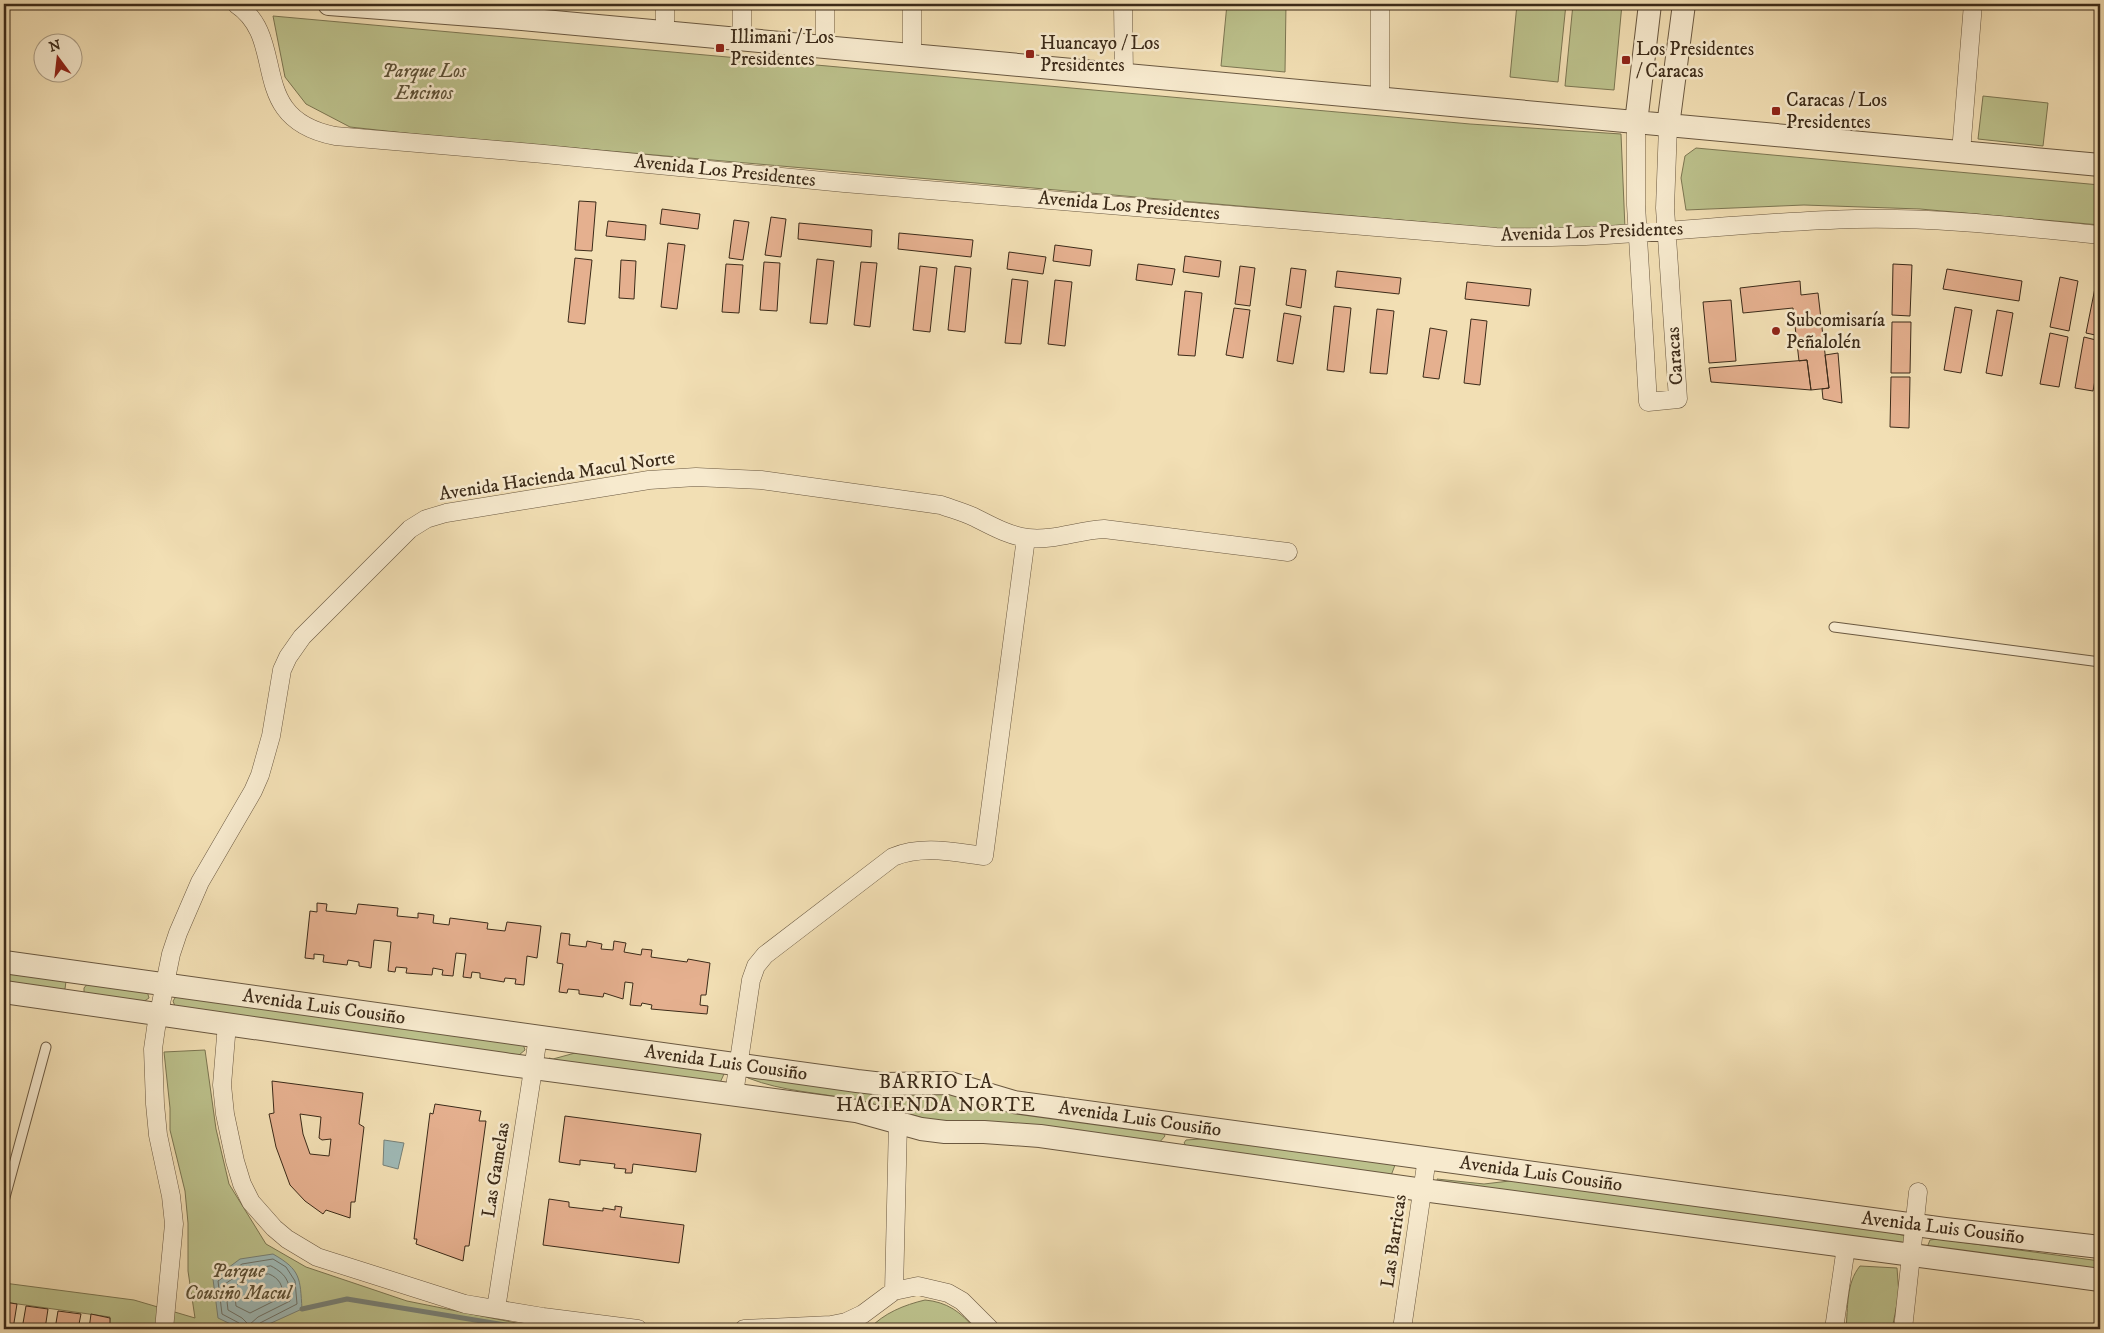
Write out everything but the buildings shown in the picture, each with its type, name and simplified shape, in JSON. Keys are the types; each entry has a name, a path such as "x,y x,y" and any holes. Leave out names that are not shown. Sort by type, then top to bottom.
{"street":[{"name":"Avenida Los Presidentes","path":"236,4 246,12 256,27 267,56 274,89 287,110 304,126 335,136 844,183 1116,204 1429,232 1531,238 1879,218 2100,235"},
{"path":"329,4 523,11 665,32 742,40 2100,165"},
{"path":"665,32 666,4"},
{"path":"742,4 742,40"},
{"path":"825,4 825,48"},
{"path":"912,4 912,56"},
{"path":"1123,4 1124,75"},
{"path":"1380,4 1380,99"},
{"name":"Caracas","path":"1650,4 1636,123 1635,177 1648,402 1678,399 1666,231 1665,184 1668,126 1684,4"},
{"path":"1961,152 1973,4"},
{"name":"Avenida Hacienda Macul Norte","path":"164,1329 174,1224 158,1135 153,1049 171,954 200,882 244,809 260,775 271,736 282,670 288,657 302,637 403,534 426,519 446,513 649,480 728,477 940,506 962,512 1005,532 1026,538 1049,538 1104,529 1288,552"},
{"path":"734,1094 751,980 756,966 765,955 893,857 903,853 922,850 984,856 1026,538"},
{"name":"Avenida Luis Cousiño","path":"4,962 883,1084 950,1084 1014,1102 1914,1224 2100,1247"},
{"path":"73,1002 77,972"},
{"name":"Avenida Luis Cousiño","path":"4,992 533,1068 856,1111 945,1132 1015,1134 2100,1280"},
{"path":"227,1024 222,1085 228,1131 242,1184 251,1202 268,1222 287,1239 318,1257 466,1304 543,1317 638,1329"},
{"name":"Las Gamelas","path":"496,1309 538,1037"},
{"path":"894,1290 898,1122"},
{"path":"1174,1155 1179,1125"},
{"name":"Las Barricas","path":"1402,1329 1427,1158"},
{"path":"1902,1329 1918,1192"},
{"path":"1834,1329 1846,1247"},
{"path":"744,1329 831,1325 846,1322 863,1314 894,1290 918,1286 948,1293 973,1311 990,1329"}],"lane":[{"path":"1834,627 2100,662"},
{"path":"4,1200 46,1048"}],"green space":[{"path":"1227,4 1286,4 1285,72 1221,66"},
{"path":"1517,4 1566,4 1558,82 1510,77"},
{"path":"1573,4 1622,4 1614,90 1565,86"},
{"name":"Parque Los Encinos","path":"273,16 1470,124 1621,134 1625,229 1503,229 350,127 306,104 285,77"},
{"path":"1983,96 2048,103 2043,146 1978,139"},
{"path":"1696,148 2100,185 2100,225 1920,209 1804,205 1686,210 1681,178 1685,156"},
{"path":"4,971 66,981 65,989 4,983"},
{"path":"88,983 147,991 149,998 143,1002 87,995 84,992 84,988"},
{"path":"177,995 523,1044 525,1050 519,1055 176,1009 173,1001"},
{"name":"Parque Cousiño Macul","path":"205,1050 216,1129 229,1184 266,1244 306,1267 407,1301 546,1329 109,1329 110,1317 4,1302 4,1283 134,1300 195,1318 188,1271 188,1223 185,1191 170,1130 170,1108 164,1052"},
{"path":"575,1053 623,1057 722,1071 724,1074 719,1085 547,1062 549,1058 553,1059"},
{"path":"745,1072 949,1090 1163,1132 1165,1136 1158,1144 933,1121 841,1097 761,1083 748,1078"},
{"path":"1216,1138 1395,1165 1389,1181 1189,1149 1184,1143 1186,1140"},
{"path":"1437,1179 1484,1184 1518,1180 1877,1229 1906,1236 1906,1243 1901,1247 1438,1182"},
{"path":"1938,1239 2100,1261 2100,1275 1932,1250 1928,1245 1930,1240"},
{"path":"1860,1266 1897,1268 1899,1294 1893,1324 1894,1329 1846,1329 1850,1288 1855,1273"},
{"path":"925,1300 940,1303 953,1309 975,1329 869,1329 881,1318 895,1310"}],"water":[{"path":"384,1140 404,1143 398,1169 383,1165"},
{"path":"273,1254 294,1270 301,1290 302,1309 258,1329 241,1329 218,1318 213,1279 240,1259"}],"waterway":[{"path":"302,1309 347,1299 530,1329"}],"place":[{"name":"Illimani / Los Presidentes","path":"720,48"},
{"name":"Huancayo / Los Presidentes","path":"1030,54"},
{"name":"Los Presidentes / Caracas","path":"1626,60"},
{"name":"Caracas / Los Presidentes","path":"1776,111"},
{"name":"Subcomisaría Peñalolén","path":"1776,331"}],"district":[{"name":"BARRIO LA HACIENDA NORTE","path":"936,1094"}]}
